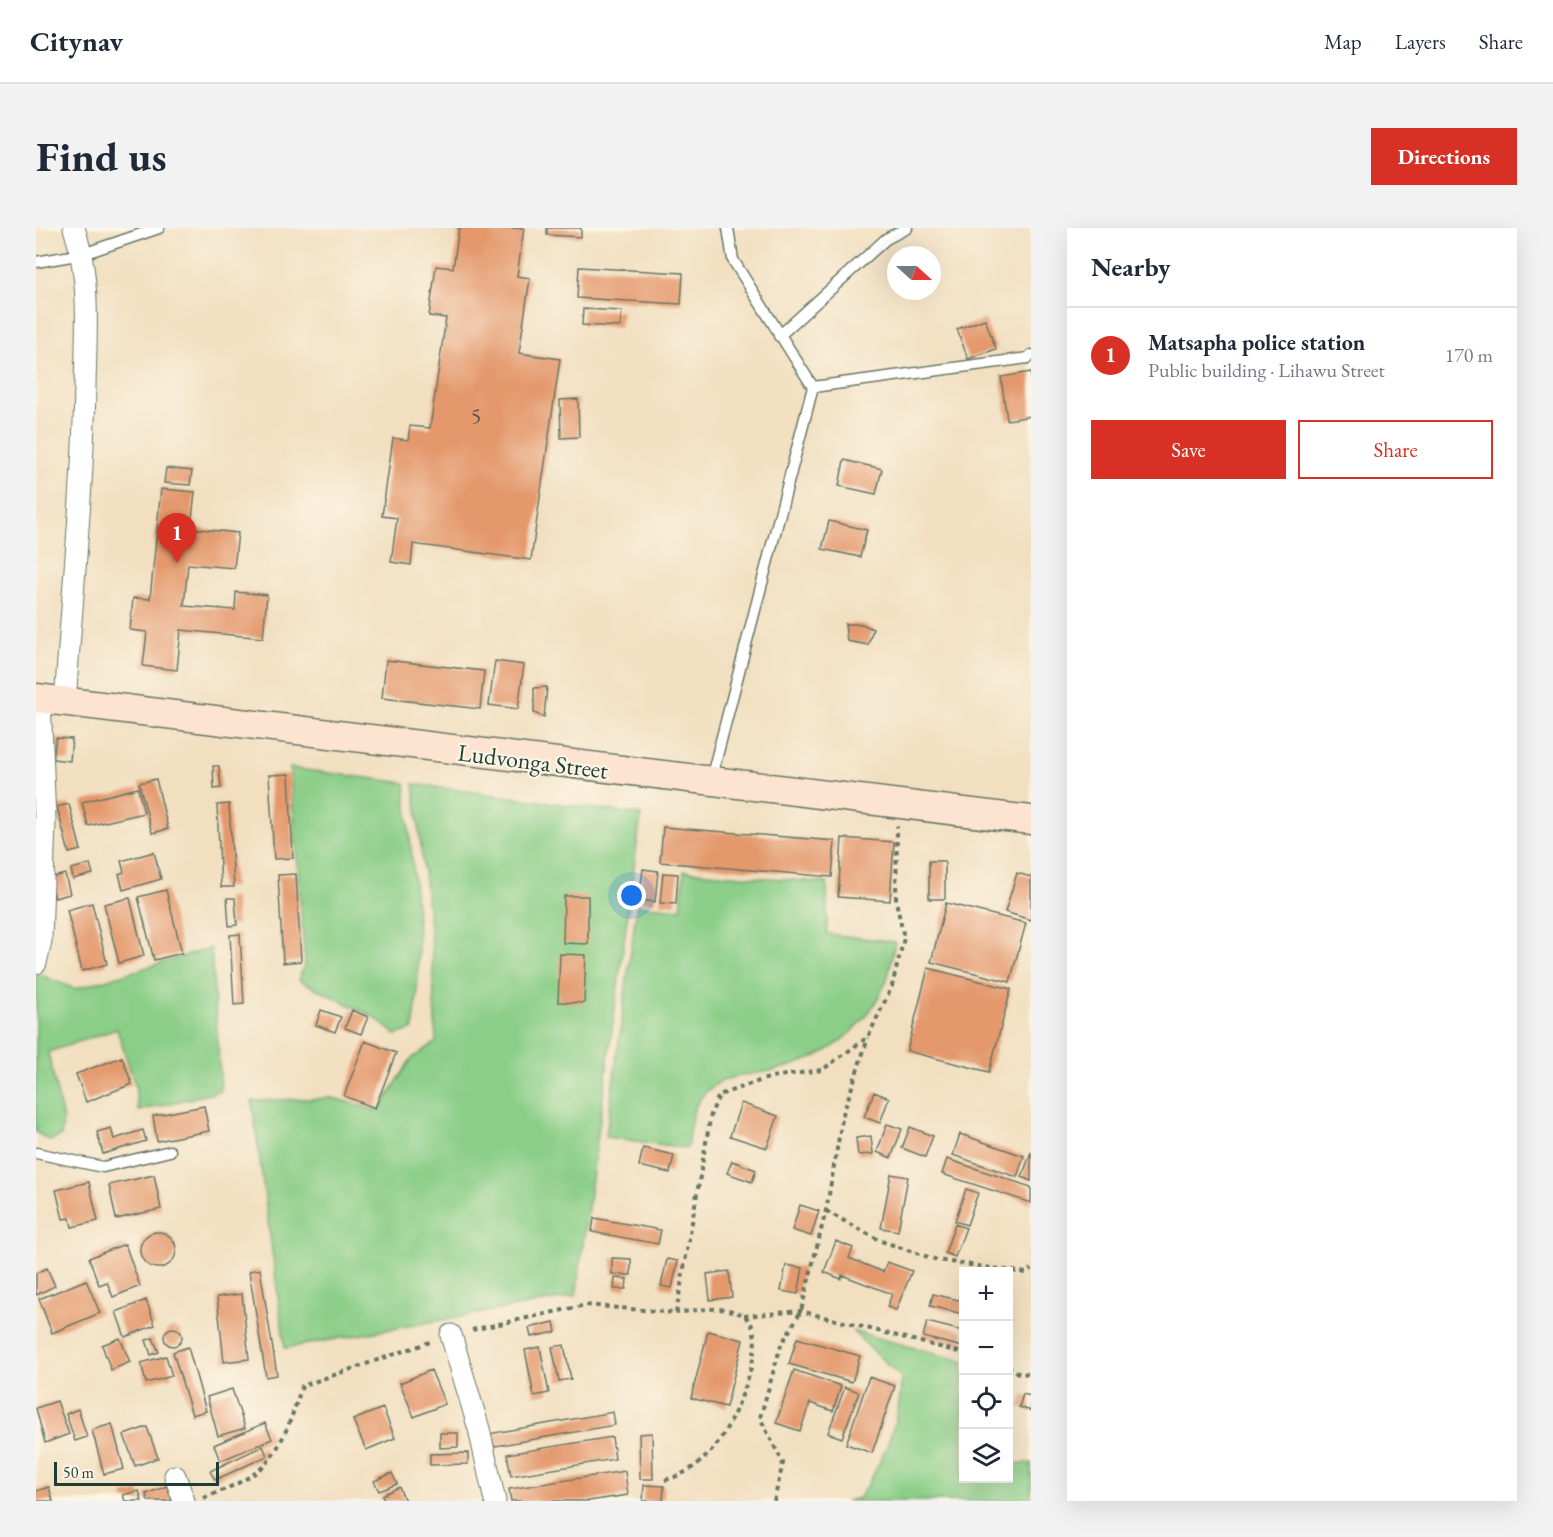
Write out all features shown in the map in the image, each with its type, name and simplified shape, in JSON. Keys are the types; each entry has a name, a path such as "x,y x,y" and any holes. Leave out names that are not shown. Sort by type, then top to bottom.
{"street":[{"path":"36,963 41,941 47,700 84,420 87,297 82,254 74,228"},
{"name":"Ludvonga Street","path":"47,700 1031,820"},
{"path":"451,1335 479,1430 495,1501"},
{"path":"175,1476 184,1501"}],"lane":[{"path":"36,262 82,254 159,228"},
{"path":"710,782 813,387 733,260 728,228"},
{"path":"779,336 887,233 908,228"},
{"path":"813,387 1028,358 1031,355"},
{"path":"36,1153 103,1167 170,1151"}],"path":[{"path":"774,1501 783,1463 760,1418 781,1346 801,1311 826,1211 843,1114 868,1037 892,986 904,938 896,901 898,804"},
{"path":"676,1313 711,1114 719,1095 771,1077 822,1070 868,1037"},
{"path":"826,1211 881,1241 937,1260 1026,1272 1031,1269"},
{"path":"197,1501 240,1482 269,1461 291,1418 302,1386 451,1335 586,1305 676,1313 708,1308 743,1316 801,1311 959,1352"},
{"path":"665,1480 685,1475 714,1447 748,1387 754,1348 751,1323 743,1316"},
{"path":"1013,1369 1020,1374 1031,1373"}],"green space":[{"path":"290,768 405,783 418,937 417,999 413,1029 396,1035 372,1016 299,980 305,962"},
{"path":"414,784 641,815 576,1296 285,1348 252,1101 333,1098 379,1111 411,1059 436,1042 431,935"},
{"path":"684,871 827,883 827,934 895,942 888,977 865,1017 838,1044 804,1062 785,1068 730,1078 708,1090 695,1108 687,1148 606,1137 637,905 681,909"},
{"path":"211,948 221,1091 138,1111 135,1084 117,1029 48,1052 63,1120 61,1136 50,1141 36,1132 36,973 75,989"},
{"path":"852,1331 959,1360 959,1483 1013,1483 1013,1464 1031,1463 1031,1501 846,1501 859,1498 883,1456 898,1409 901,1377"}],"building":[{"path":"459,228 524,228 517,276 530,278 519,353 560,359 531,560 413,544 411,565 391,562 397,518 382,516 393,438 408,440 410,426 430,428 446,318 429,316 436,266 453,268"},
{"path":"547,228 581,228 581,237 547,235"},
{"path":"579,267 683,273 681,304 577,298"},
{"path":"583,309 622,311 620,327 582,325"},
{"path":"985,319 996,349 968,359 957,329"},
{"path":"1031,372 1031,416 1007,420 1001,377"},
{"path":"578,399 579,437 561,438 560,400"},
{"path":"844,460 882,469 876,494 839,486"},
{"path":"166,468 192,471 190,485 164,483"},
{"path":"161,489 195,492 191,528 238,533 234,568 188,564 184,606 235,610 236,592 267,595 263,638 181,630 177,670 143,666 147,632 130,630 133,598 150,599"},
{"path":"829,521 867,530 860,557 822,549"},
{"path":"845,624 862,624 873,629 868,645 847,641"},
{"path":"386,660 484,671 480,709 382,698"},
{"path":"495,661 524,665 518,709 489,705"},
{"path":"547,687 544,717 534,713 534,688"},
{"path":"56,738 72,739 70,761 53,759"},
{"path":"213,766 219,766 221,788 214,789"},
{"path":"289,774 293,858 274,859 269,775"},
{"path":"156,779 168,829 152,833 139,783"},
{"path":"138,788 144,813 88,826 82,802"},
{"path":"69,804 81,850 69,853 57,807"},
{"path":"229,804 234,887 221,887 217,805"},
{"path":"663,827 835,841 832,877 660,862"},
{"path":"842,838 894,842 890,901 838,897"},
{"path":"154,852 161,879 123,890 119,874 124,872 121,861"},
{"path":"929,861 945,861 945,899 929,899"},
{"path":"90,864 93,874 73,879 71,869"},
{"path":"643,869 658,871 655,902 639,900"},
{"path":"663,873 678,874 676,904 660,903"},
{"path":"1017,873 1031,877 1031,920 1005,912"},
{"path":"65,874 70,894 55,898 50,878"},
{"path":"296,874 301,961 283,963 278,875"},
{"path":"166,890 182,953 154,960 138,897"},
{"path":"564,896 588,896 588,944 563,943"},
{"path":"130,898 144,956 119,963 104,904"},
{"path":"227,898 235,898 237,925 229,926"},
{"path":"92,903 107,964 82,971 67,910"},
{"path":"946,903 1026,923 1010,982 931,962"},
{"path":"240,934 244,1004 234,1005 230,935"},
{"path":"560,954 586,955 584,1003 558,1002"},
{"path":"928,968 1011,989 989,1072 907,1051"},
{"path":"321,1010 341,1017 335,1032 316,1025"},
{"path":"352,1010 368,1017 361,1034 345,1028"},
{"path":"365,1041 396,1053 375,1108 344,1096"},
{"path":"122,1057 132,1084 86,1102 76,1074"},
{"path":"874,1092 889,1098 880,1123 864,1117"},
{"path":"741,1103 778,1116 767,1148 730,1136"},
{"path":"204,1106 209,1131 157,1141 153,1116"},
{"path":"887,1124 902,1129 891,1158 877,1152"},
{"path":"910,1127 933,1136 925,1157 902,1148"},
{"path":"111,1128 114,1139 143,1130 146,1141 103,1154 97,1132"},
{"path":"960,1134 1024,1156 1017,1177 953,1155"},
{"path":"871,1136 873,1154 858,1155 856,1138"},
{"path":"643,1148 674,1155 670,1173 639,1166"},
{"path":"1031,1152 1031,1181 1022,1177"},
{"path":"947,1159 1031,1187 1031,1203 942,1174"},
{"path":"732,1161 756,1170 752,1182 727,1173"},
{"path":"891,1174 908,1177 898,1231 881,1228"},
{"path":"154,1175 161,1209 116,1219 109,1185"},
{"path":"89,1182 98,1221 72,1227 70,1218 63,1219 56,1190"},
{"path":"966,1189 978,1193 967,1225 955,1221"},
{"path":"800,1205 819,1211 811,1236 792,1230"},
{"path":"594,1218 661,1230 658,1244 592,1232"},
{"path":"955,1224 966,1228 955,1257 945,1253"},
{"path":"158,1232 171,1237 176,1250 171,1263 158,1268 145,1263 140,1250 145,1237"},
{"path":"836,1241 853,1248 849,1258 883,1272 887,1262 912,1271 896,1310 887,1307 892,1294 842,1275 841,1279 824,1272"},
{"path":"125,1244 140,1286 113,1297 107,1282 99,1285 89,1258"},
{"path":"612,1258 631,1259 631,1275 612,1274"},
{"path":"667,1259 678,1261 672,1288 661,1286"},
{"path":"786,1265 803,1268 798,1294 781,1291"},
{"path":"47,1268 55,1286 36,1295 36,1273"},
{"path":"260,1269 277,1375 266,1377 249,1271"},
{"path":"729,1271 732,1297 710,1300 707,1274"},
{"path":"615,1278 627,1279 626,1289 614,1289"},
{"path":"86,1280 100,1313 52,1333 39,1299"},
{"path":"242,1294 249,1359 224,1362 217,1297"},
{"path":"933,1294 959,1300 959,1313 930,1306"},
{"path":"146,1300 155,1325 125,1337 116,1312"},
{"path":"554,1322 556,1332 531,1337 529,1328"},
{"path":"927,1322 959,1330 959,1346 923,1337"},
{"path":"169,1328 177,1328 182,1333 180,1344 169,1346 164,1341 164,1333"},
{"path":"708,1331 743,1340 726,1407 691,1398"},
{"path":"120,1338 130,1362 111,1370 102,1345"},
{"path":"153,1338 159,1352 151,1355 146,1340"},
{"path":"797,1338 860,1356 852,1382 789,1364"},
{"path":"564,1345 571,1379 559,1381 552,1347"},
{"path":"188,1347 206,1411 192,1415 173,1352"},
{"path":"540,1347 549,1393 534,1396 525,1350"},
{"path":"166,1356 172,1376 146,1383 141,1363"},
{"path":"431,1370 445,1404 414,1417 400,1383"},
{"path":"794,1370 841,1386 833,1411 810,1403 800,1431 776,1423"},
{"path":"869,1377 895,1386 872,1453 846,1444"},
{"path":"845,1387 859,1392 842,1438 828,1433"},
{"path":"232,1389 245,1428 218,1436 207,1397"},
{"path":"1023,1394 1031,1396 1031,1411 1019,1407"},
{"path":"57,1401 69,1434 45,1443 36,1408"},
{"path":"383,1408 395,1438 366,1450 353,1420"},
{"path":"78,1409 87,1437 75,1441 66,1414"},
{"path":"613,1412 615,1425 490,1447 488,1434"},
{"path":"265,1423 272,1439 220,1461 214,1445"},
{"path":"112,1424 124,1469 104,1474 92,1430"},
{"path":"147,1427 158,1458 135,1466 124,1435"},
{"path":"440,1433 458,1433 458,1447 440,1448"},
{"path":"652,1433 653,1479 640,1479 639,1434"},
{"path":"612,1437 615,1459 511,1476 507,1454"},
{"path":"263,1446 267,1456 215,1480 210,1471"},
{"path":"468,1453 468,1464 430,1465 430,1454"},
{"path":"625,1471 628,1495 589,1501 511,1501 509,1489"},
{"path":"392,1473 397,1484 379,1491 374,1481"},
{"path":"644,1485 664,1486 663,1501 643,1501"},
{"path":"167,1486 172,1501 148,1501 146,1494"},
{"path":"49,1487 53,1501 36,1501 36,1491"},
{"path":"399,1487 405,1501 385,1501 382,1495"},
{"path":"139,1491 142,1501 125,1501 123,1495"}],"place":[{"name":"Matsapha police station","path":"177,563"}]}
